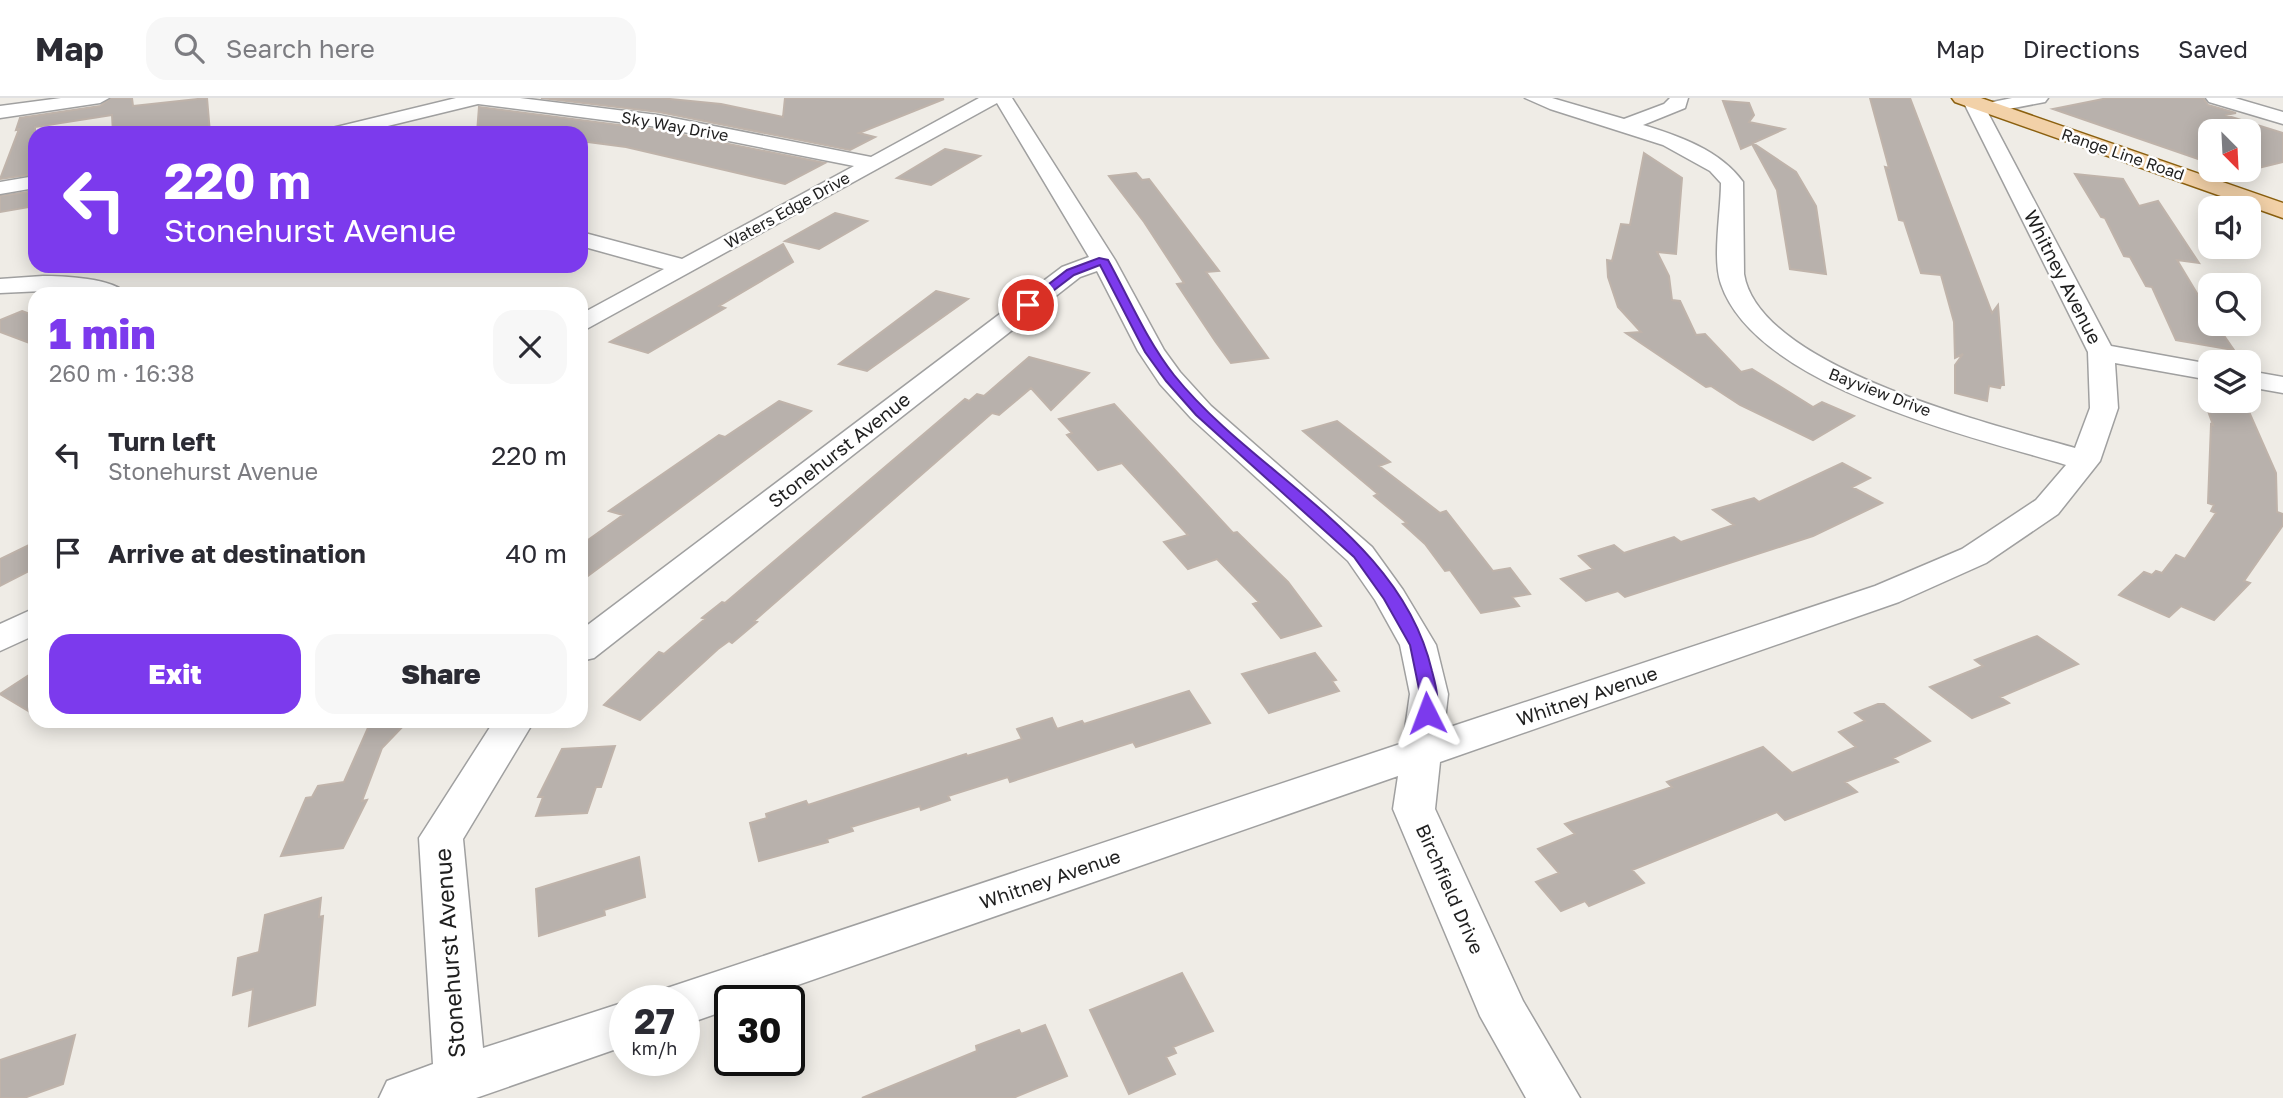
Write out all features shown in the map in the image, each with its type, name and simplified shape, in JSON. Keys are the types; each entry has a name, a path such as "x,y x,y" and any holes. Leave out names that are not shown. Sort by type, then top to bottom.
{"main road":[{"name":"Range Line Road","path":"1975,102 2281,208"}],"street":[{"path":"0,112 100,98"},
{"path":"364,126 478,98"},
{"name":"Sky Way Drive","path":"478,98 658,121 872,163"},
{"name":"Waters Edge Drive","path":"588,320 993,98"},
{"name":"Birchfield Drive","path":"1003,98 1103,260 1151,352 1170,378 1201,412 1360,554 1391,597 1418,645 1429,694 1424,752 1414,809 1505,1016 1554,1098"},
{"name":"Bayview Drive","path":"1534,98 1692,149 1723,169 1732,182 1733,283 1744,308 1777,343 1830,375 1907,405 2085,461"},
{"path":"1621,127 1671,108 1678,104 1679,98"},
{"path":"1975,102 2039,98"},
{"path":"2215,98 2283,118"},
{"name":"Whitney Avenue","path":"700,998 1887,594 1975,556 2047,507 2085,461 2104,408 2101,352 1975,102"},
{"path":"0,188 28,183"},
{"path":"588,241 685,267"},
{"name":"Stonehurst Avenue","path":"588,644 1070,272 1103,260"},
{"path":"0,286 30,283 87,284 95,287"},
{"path":"2101,352 2198,370"},
{"path":"2261,381 2283,385"},
{"path":"0,639 28,624"},
{"name":"Stonehurst Avenue","path":"460,1080 440,838 510,728"},
{"path":"405,1098 609,1029"}],"building":[{"path":"111,98 132,98 133,106 207,98 209,126 113,126 112,115 28,126 28,175 0,179 19,129 16,130 20,118 100,106"},
{"path":"541,98 660,98 721,104 783,117 785,98 944,99 859,133 875,137 850,150 659,112"},
{"path":"1870,98 1910,98 1992,313 1998,305 2004,385 2000,388 1989,386 1987,401 1955,393 1955,365 1963,354 1955,358 1954,322 1941,275 1921,273 1904,221 1899,220 1885,167 1889,168"},
{"path":"2108,98 2203,98 2208,105 2236,113 2225,115 2238,119 2198,119 2198,159 2053,109"},
{"path":"1723,101 1749,103 1754,115 1749,122 1784,129 1753,143 1796,172 1816,206 1826,274 1790,269 1777,190 1752,144 1741,149"},
{"path":"479,107 658,130 825,163 785,184 626,147 588,142 588,126 478,126"},
{"path":"2261,126 2283,133 2283,162 2261,167"},
{"path":"945,149 980,156 931,185 897,178"},
{"path":"1644,153 1682,178 1676,254 1657,252 1669,276 1672,300 1680,301 1696,335 1705,334 1741,372 1752,369 1813,407 1822,402 1854,416 1813,440 1740,405 1711,386 1706,387 1626,333 1641,332 1618,307 1608,277 1607,260 1612,261 1621,224 1630,225"},
{"path":"1136,173 1142,180 1149,179 1219,271 1206,272 1268,358 1231,363 1215,341 1177,284 1184,283 1144,222 1109,176"},
{"path":"2075,174 2123,179 2139,206 2158,201 2199,263 2177,260 2198,295 2198,336 2224,336 2234,350 2176,340 2152,287 2146,286 2130,257 2124,256 2105,218 2101,217"},
{"path":"28,192 28,207 0,212 0,196"},
{"path":"835,213 867,221 819,249 785,241"},
{"path":"783,244 793,262 719,306 725,308 648,353 610,342"},
{"path":"936,291 968,299 867,371 839,364"},
{"path":"22,311 28,313 28,342 0,332 0,320"},
{"path":"1029,357 1089,373 1051,410 1031,388 999,415 992,413 754,621 757,622 732,643 729,641 718,649 640,720 604,705 659,652 664,654 705,619 702,618 722,602 725,603 965,399 969,401 977,394 984,396"},
{"path":"779,401 811,411 588,576 588,540 623,515 609,511 719,435 725,437"},
{"path":"1114,404 1233,533 1237,532 1288,582 1321,626 1281,638 1253,604 1259,602 1217,559 1188,569 1164,542 1188,535 1122,463 1098,470 1067,435 1072,433 1059,419"},
{"path":"2209,413 2250,413 2276,473 2277,512 2283,514 2283,525 2244,581 2250,583 2214,620 2181,606 2169,617 2119,595 2144,572 2152,575 2156,571 2162,573 2176,555 2185,559 2216,513 2211,511 2214,505 2208,503 2211,424 2213,425"},
{"path":"1337,421 1390,462 1379,466 1440,513 1446,511 1493,571 1510,568 1530,594 1512,597 1519,606 1481,613 1450,570 1445,571 1425,544 1403,524 1407,523 1374,496 1378,494 1303,431"},
{"path":"1842,463 1870,478 1852,487 1882,503 1813,536 1625,597 1618,591 1586,601 1561,579 1593,569 1579,556 1614,545 1624,553 1674,537 1681,542 1734,525 1713,510 1754,498 1759,502"},
{"path":"28,545 28,572 0,586 0,559"},
{"path":"2037,636 2078,664 2000,697 2009,703 1972,718 1930,687 1983,666 1975,660"},
{"path":"1315,653 1336,680 1332,681 1339,691 1269,713 1242,674"},
{"path":"28,676 28,711 0,694"},
{"path":"1189,691 1210,723 1136,747 1133,742 1010,782 1008,777 948,796 950,800 921,810 920,806 851,827 853,831 827,839 828,842 759,861 750,823 767,818 766,814 806,801 808,805 966,754 967,756 1022,739 1017,729 1052,718 1057,729 1082,721 1084,724"},
{"path":"1884,704 1930,741 1893,758 1898,762 1845,782 1857,792 1785,820 1777,812 1632,870 1644,883 1589,906 1585,901 1561,911 1536,882 1559,873 1538,849 1575,834 1565,824 1672,787 1667,782 1763,747 1792,773 1856,747 1839,732 1865,721 1855,713"},
{"path":"368,728 401,728 382,748 362,801 367,800 343,848 281,856 306,798 312,797 318,786 344,782"},
{"path":"615,746 601,787 596,787 587,813 536,816 543,797 538,797 562,749"},
{"path":"639,857 645,897 604,910 605,915 539,936 536,889"},
{"path":"321,898 319,917 323,916 315,1005 249,1026 253,989 233,995 238,958 259,952 265,915"},
{"path":"1182,973 1213,1031 1173,1047 1176,1053 1166,1057 1175,1074 1129,1094 1090,1010"},
{"path":"1045,1025 1067,1076 1013,1098 862,1098 977,1051 976,1046 1019,1030 1021,1034"},
{"path":"75,1035 63,1084 24,1098 0,1098 0,1060"}],"route":[{"path":"1028,305 1070,272 1103,260 1151,352 1170,378 1201,412 1360,554 1391,597 1418,645 1429,694 1427,713"}]}
